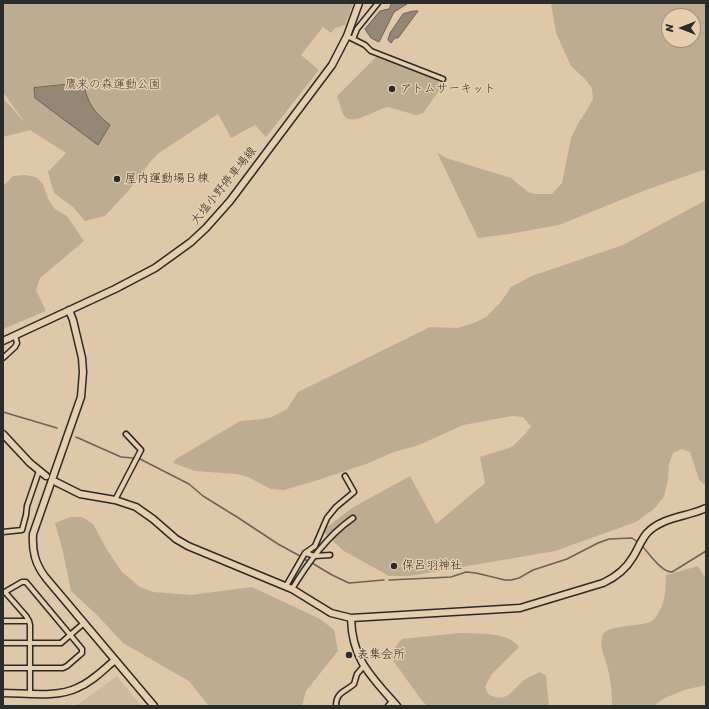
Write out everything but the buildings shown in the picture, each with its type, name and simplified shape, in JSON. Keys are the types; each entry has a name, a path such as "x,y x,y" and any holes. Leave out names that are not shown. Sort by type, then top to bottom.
{"street":[{"name":"大塩小野停車場線","path":"3,340 114,289 155,268 191,242 206,228 230,201 332,65 347,36 359,3"},
{"path":"353,39 358,29 378,3"},
{"path":"347,36 365,45 371,51 443,79"},
{"path":"69,310 82,358 83,372 81,397 36,523 32,544 33,554 40,570 154,706"},
{"path":"3,358 15,348 17,344 15,335"},
{"path":"3,434 39,471 46,476"},
{"path":"115,500 141,450 126,434"},
{"path":"3,532 22,530 27,506 39,471"},
{"path":"286,586 305,553 315,546 327,518 336,507 354,492 346,476"},
{"path":"56,482 80,494 115,500 136,507 145,512 176,539 188,546 286,586 331,613 351,618 418,613 510,610 532,606 612,579 624,569 647,533 656,526 706,508"},
{"path":"292,589 308,564 344,524 352,518"},
{"path":"305,553 315,556 330,555"},
{"path":"3,668 30,668 63,668 82,653 82,649 26,582 22,582 4,593 29,621 30,625 30,668 30,693"},
{"path":"351,618 351,632 355,648 363,667 392,704"},
{"path":"3,621 29,621"},
{"path":"3,643 61,643 84,623"},
{"path":"3,693 69,692 87,683 114,660"},
{"path":"336,706 336,699 341,693 354,684 357,674 363,667"}],"shaded area":[{"path":"392,3 407,4 394,12 379,42 371,38 365,29 380,11 389,9"},
{"path":"418,11 398,38 395,38 391,43 388,40 390,33 403,14"},
{"path":"83,83 92,107 99,116 110,125 98,145 35,98 34,88"},
{"path":"117,676 141,706 54,706 77,705"}],"green space":[{"name":"鷹来の森運動公園","path":"3,3 353,3 345,25 335,28 331,33 323,27 301,55 319,70 266,137 255,125 231,138 218,114 159,153 129,190 105,216 85,221 73,207 54,193 48,172 66,153 30,130 3,137 3,98 26,124 3,92"},
{"path":"551,3 706,3 706,169 643,191 559,225 478,238 437,152 446,158 511,178 528,192 534,194 552,194 562,183 571,138 593,99 592,88 571,66 556,33"},
{"name":"アトムサーキット","path":"378,55 436,79 439,84 439,91 423,113 416,115 388,107 360,118 349,119 345,117 337,96"},
{"path":"25,175 36,177 43,184 48,199 55,209 67,216 84,241 40,278 36,290 46,311 3,329 3,186 13,176"},
{"path":"706,200 706,486 699,480 690,452 682,449 673,453 669,464 668,480 664,496 655,508 636,522 555,551 409,576 389,576 344,551 322,531 352,508 410,476 436,524 485,483 480,457 512,447 526,433 531,426 523,417 512,416 463,425 419,445 394,452 366,464 318,480 284,490 271,489 248,477 237,474 195,471 173,463 176,459 240,421 272,417 287,409 298,392 430,327 457,328 474,323 486,317 501,302 511,287 532,276 623,245"},
{"path":"71,517 82,517 93,524 107,550 122,572 140,587 153,592 191,595 252,587 320,619 334,630 338,651 306,691 302,706 209,706 189,681 123,643 98,616 71,591 55,523"},
{"path":"698,566 706,579 706,685 684,690 665,698 653,706 612,706 610,678 601,645 602,637 609,630 652,621 662,606 665,594 666,575"},
{"path":"460,633 492,634 507,638 519,647 491,675 485,687 488,694 501,698 506,696 526,679 540,672 546,676 549,706 427,706 389,655 402,639"}],"waterway":[{"path":"3,412 57,428"},
{"path":"76,437 121,457 133,458"},
{"path":"140,459 189,484 203,496 278,544 300,556"},
{"path":"389,580 451,577 466,572 511,580 519,578 533,570 567,559 609,539 632,538 639,543"},
{"path":"642,546 660,566 672,572 706,551"},
{"path":"304,559 308,561"},
{"path":"312,563 349,583 384,580"}],"place":[{"name":"アトムサーキット","path":"392,89"},
{"name":"屋内運動場Ｂ棟","path":"117,179"},
{"name":"保呂羽神社","path":"394,566"},
{"name":"表集会所","path":"349,655"}]}
